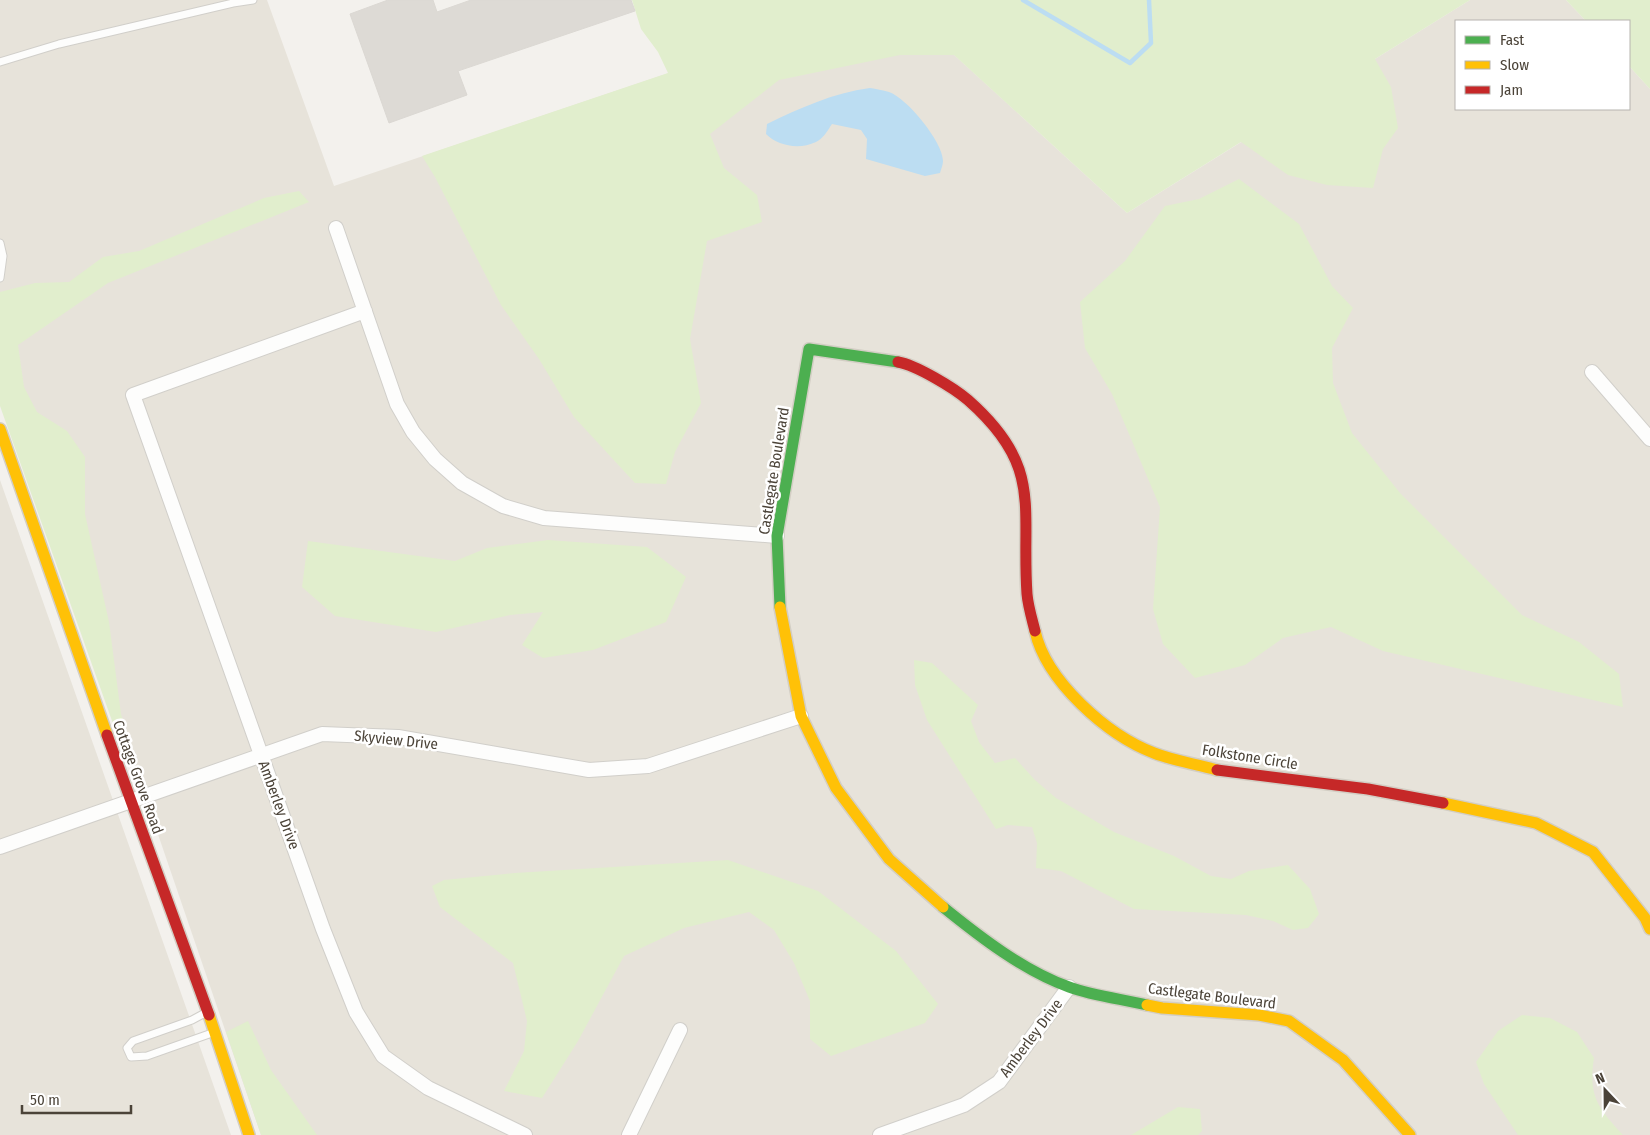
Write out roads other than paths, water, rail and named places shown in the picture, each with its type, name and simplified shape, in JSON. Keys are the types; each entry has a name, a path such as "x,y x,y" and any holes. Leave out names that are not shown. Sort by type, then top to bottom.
{"street":[{"path":"336,228 397,404 413,432 435,459 462,483 503,506 544,518 777,536"},
{"name":"Amberley Drive","path":"365,311 133,394 323,929 356,1012 383,1056 428,1088 524,1135"},
{"name":"Castlegate Boulevard","path":"809,349 777,536 781,618 801,716 836,788 889,859 921,889 965,925 1023,964 1069,987 1162,1008 1259,1015 1290,1021 1344,1060 1410,1135"},
{"name":"Folkstone Circle","path":"809,349 902,363 955,389 987,418 1013,453 1024,482 1027,516 1027,595 1038,645 1064,686 1110,730 1154,753 1218,770 1368,789 1451,804 1536,823 1593,852 1648,921"},
{"path":"1592,372 1650,439"},
{"name":"Cottage Grove Road","path":"0,429 250,1135"},
{"name":"Skyview Drive","path":"0,847 322,734 398,737 589,770 648,766 801,716"},
{"name":"Amberley Drive","path":"880,1135 964,1105 999,1082 1069,987"},
{"path":"629,1135 680,1030"}],"lane":[{"path":"0,62 69,41 253,0"},
{"path":"0,243 3,256 0,278"},
{"path":"208,1012 192,1020 133,1041 126,1048 131,1057 147,1056 215,1032"}],"water":[{"path":"870,88 887,91 914,111 931,132 937,143 943,162 940,173 925,176 866,159 867,139 861,130 832,124 819,141 803,146 789,146 776,141 766,134 767,124 792,112 843,93"}],"waterway":[{"path":"1023,0 1130,63 1151,43 1149,0"}]}
